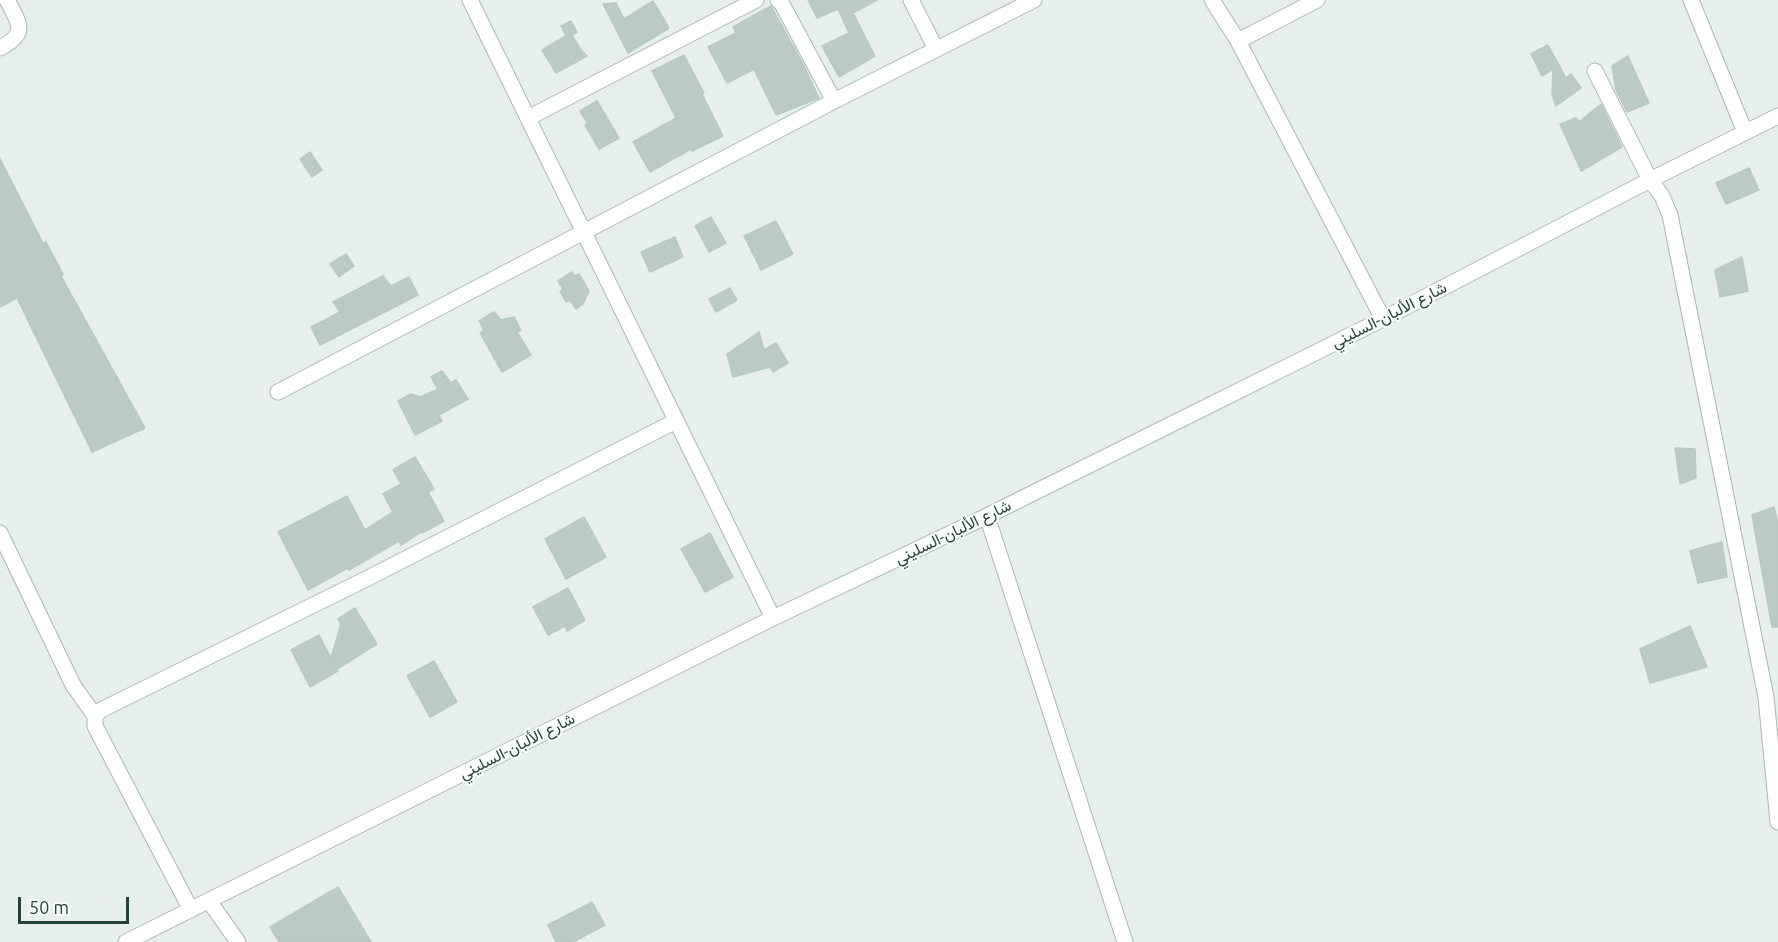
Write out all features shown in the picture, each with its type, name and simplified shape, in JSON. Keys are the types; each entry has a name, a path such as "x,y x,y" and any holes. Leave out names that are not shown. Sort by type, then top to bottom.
{"street":[{"path":"0,48 17,37 20,30 18,20 7,0"},
{"path":"470,0 773,618"},
{"path":"528,118 756,0"},
{"path":"778,0 834,101"},
{"path":"911,0 936,49"},
{"path":"278,392 834,101 1034,0"},
{"path":"1212,0 1238,41 1383,319"},
{"path":"1238,41 1317,0"},
{"path":"1691,0 1745,132"},
{"path":"1595,71 1670,215 1772,694 1778,822"},
{"name":"شارع الألبان-السليني","path":"126,942 773,618 987,516 1383,319 1778,116"},
{"path":"95,716 101,710 366,579 676,421"},
{"path":"987,516 1125,942"},
{"path":"0,533 73,685 95,716 95,726 191,910"},
{"path":"209,901 238,942"}],"building":[{"path":"808,0 877,0 853,13 875,56 839,77 822,46 849,33 838,9 817,18"},
{"path":"653,1 669,28 628,53 603,4 616,3 624,19"},
{"path":"771,6 819,98 776,115 754,69 727,83 708,47 736,33 733,27"},
{"path":"571,21 577,32 572,35 587,56 556,73 542,50 566,36 561,26"},
{"path":"1548,45 1566,78 1571,74 1581,88 1556,106 1552,95 1553,69 1542,76 1531,54"},
{"path":"684,55 723,136 692,151 691,149 650,172 633,142 676,118 652,71"},
{"path":"1628,56 1649,103 1627,112 1616,90 1612,66"},
{"path":"597,101 619,138 599,149 580,111"},
{"path":"1601,104 1622,147 1581,171 1560,124 1576,118 1579,122"},
{"path":"310,152 322,170 312,177 300,159"},
{"path":"0,159 43,243 46,242 63,274 61,276 145,428 92,452 17,298 0,307"},
{"path":"1749,168 1759,190 1726,204 1716,183"},
{"path":"711,217 726,243 709,252 695,226"},
{"path":"776,221 793,254 761,270 744,236"},
{"path":"675,237 683,257 650,272 641,252"},
{"path":"346,254 354,266 339,277 330,264"},
{"path":"1742,257 1748,291 1720,297 1715,270"},
{"path":"572,272 574,276 579,274 589,291 583,304 576,309 570,300 566,302 560,291 563,289 558,281"},
{"path":"383,276 391,286 409,277 418,295 320,345 311,327 340,312 333,302"},
{"path":"730,288 737,300 716,312 709,299"},
{"path":"494,312 501,320 514,317 521,330 517,332 531,355 502,372 480,333 484,330 479,321"},
{"path":"759,332 764,350 776,343 788,363 773,372 770,367 733,377 727,354"},
{"path":"442,371 451,383 456,380 468,399 439,415 442,421 415,435 398,401 411,394 421,397 438,389 431,377"},
{"path":"1675,448 1695,449 1696,478 1680,484"},
{"path":"415,457 434,489 428,492 444,521 401,545 399,541 349,570 348,568 308,590 278,532 347,496 365,530 393,512 383,494 401,484 393,470"},
{"path":"1774,507 1778,524 1778,627 1772,627 1752,515"},
{"path":"584,517 606,557 566,579 545,539"},
{"path":"710,533 733,577 705,592 681,549"},
{"path":"1722,542 1727,577 1698,583 1690,551"},
{"path":"568,588 585,620 567,631 565,626 548,635 533,607"},
{"path":"355,608 377,644 310,687 291,650 319,635 331,658 341,624 338,619"},
{"path":"1690,626 1707,667 1650,683 1640,649"},
{"path":"434,661 457,702 430,717 407,676"},
{"path":"338,887 371,942 279,942 270,927"},
{"path":"592,902 605,925 573,942 556,942 548,925"}]}
